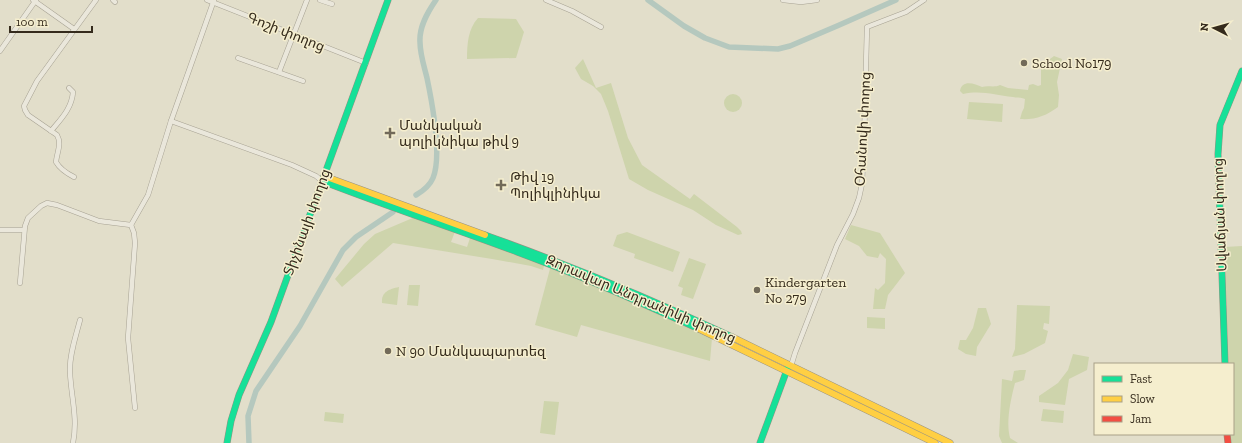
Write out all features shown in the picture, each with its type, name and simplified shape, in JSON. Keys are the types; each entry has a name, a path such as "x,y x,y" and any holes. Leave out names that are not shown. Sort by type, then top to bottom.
{"main road":[{"name":"Տիչինայի փողոց","path":"226,443 239,394 271,322 388,0"},
{"name":"Սվաճյան փողոց","path":"1225,363 1218,154 1220,125 1242,71"},
{"name":"Զորավար Անդրանիկի փողոց","path":"323,178 360,196 547,261 631,298 664,309 950,443"},
{"name":"Զորավար Անդրանիկի փողոց","path":"789,368 935,443"},
{"name":"Օհանովի փողոց","path":"762,443 789,368"}],"street":[{"path":"0,51 35,0 74,29"},
{"path":"74,177 65,172 56,162 60,139 57,135 28,115 24,106 37,81 96,0"},
{"name":"Գոշի փողոց","path":"207,0 213,1 366,63"},
{"path":"279,72 307,0"},
{"path":"320,0 332,4"},
{"path":"546,0 572,11 602,27"},
{"path":"782,0 801,2 817,0"},
{"name":"Օհանովի փողոց","path":"789,368 837,246 853,214 859,198 862,184 867,27 906,12 924,0"},
{"path":"131,225 148,195 213,1"},
{"path":"238,58 303,81"},
{"path":"51,131 67,112 73,92 69,88"},
{"name":"Զորավար Անդրանիկի փողոց","path":"172,121 292,165 323,178"},
{"path":"20,283 24,230 28,218 41,206 47,204 57,205 99,221 131,225"},
{"path":"131,225 135,243 128,338 135,408"},
{"path":"0,230 24,230"},
{"path":"73,443 75,431 74,404 70,363 80,320"}],"green space":[{"path":"478,18 516,19 524,32 516,58 467,59 470,32"},
{"path":"1054,56 1062,59 1057,82 1059,95 1058,107 1040,117 1020,119 1024,108 1024,98 982,93 963,94 960,91 963,85 969,83 982,87 1000,85 1008,88 1028,90 1029,85 1041,85 1042,63"},
{"path":"583,59 596,88 611,83 628,138 642,165 690,199 694,194 737,227 742,234 738,235 716,225 693,210 648,190 629,179 608,111 601,94 593,86 581,79 575,68"},
{"path":"729,94 737,94 742,99 740,110 737,112 729,112 724,107 724,99"},
{"path":"969,102 1003,104 1002,122 967,119"},
{"path":"415,217 456,229 451,242 467,247 471,235 545,262 543,270 531,266 393,243 342,287 335,279 364,244 375,234"},
{"path":"851,225 880,233 905,273 888,295 885,309 873,309 875,288 878,290 885,283 886,259 880,253 878,258 867,256 859,246 845,239"},
{"path":"627,232 680,252 673,272 634,258 635,254 613,246 617,235"},
{"path":"1242,246 1242,443 1230,443 1230,435 1234,435 1234,363 1228,363 1225,247"},
{"path":"689,258 706,264 693,299 681,295 683,288 678,286"},
{"path":"551,265 712,338 710,361 581,325 577,337 535,325"},
{"path":"409,285 420,285 418,306 407,305"},
{"path":"399,287 397,305 382,303 383,296 386,292"},
{"path":"1017,305 1050,306 1049,324 1044,323 1043,329 1048,331 1045,343 1024,354 1012,357 1015,349"},
{"path":"978,308 986,308 991,324 977,347 976,356 966,354 958,349 960,340 966,340 973,328"},
{"path":"867,317 885,318 885,329 867,328"},
{"path":"1073,354 1089,357 1087,370 1069,379 1065,405 1039,402 1039,396 1058,383 1068,370"},
{"path":"1026,370 1024,380 1015,383 1008,419 1010,438 1018,443 1002,443 999,436 1002,379 1012,381 1014,371"},
{"path":"544,401 559,402 555,435 540,433"},
{"path":"1043,409 1064,411 1063,423 1041,421"},
{"path":"325,412 344,414 343,423 324,421"}],"waterway":[{"path":"416,195 424,190 430,183 436,168 437,156 435,129 427,78 421,56 420,42 424,20 436,0"},
{"path":"648,0 684,26 705,38 729,47 778,49 790,46 896,0"},
{"path":"249,443 248,416 256,391 300,326 343,250 356,237 393,212"}],"traffic: fast":[{"path":"227,443 231,421 239,395 271,322 388,0"},
{"path":"1225,363 1218,154 1220,125 1242,71"},
{"path":"322,181 546,263 699,329"},
{"path":"485,235 610,283 732,337"},
{"path":"760,443 788,367"}],"traffic: slow":[{"path":"324,176 485,235"},
{"path":"699,329 935,443"},
{"path":"732,337 950,443"}],"traffic: jam":[{"path":"1227,435 1228,443"}],"place":[{"name":"School No179","path":"1024,63"},
{"name":"Մանկական պոլիկնիկա թիվ 9","path":"390,133"},
{"name":"Թիվ 19 Պոլիկլինիկա","path":"501,185"},
{"name":"Kindergarten No 279","path":"757,290"},
{"name":"N 90 Մանկապարտեզ","path":"388,351"}]}
